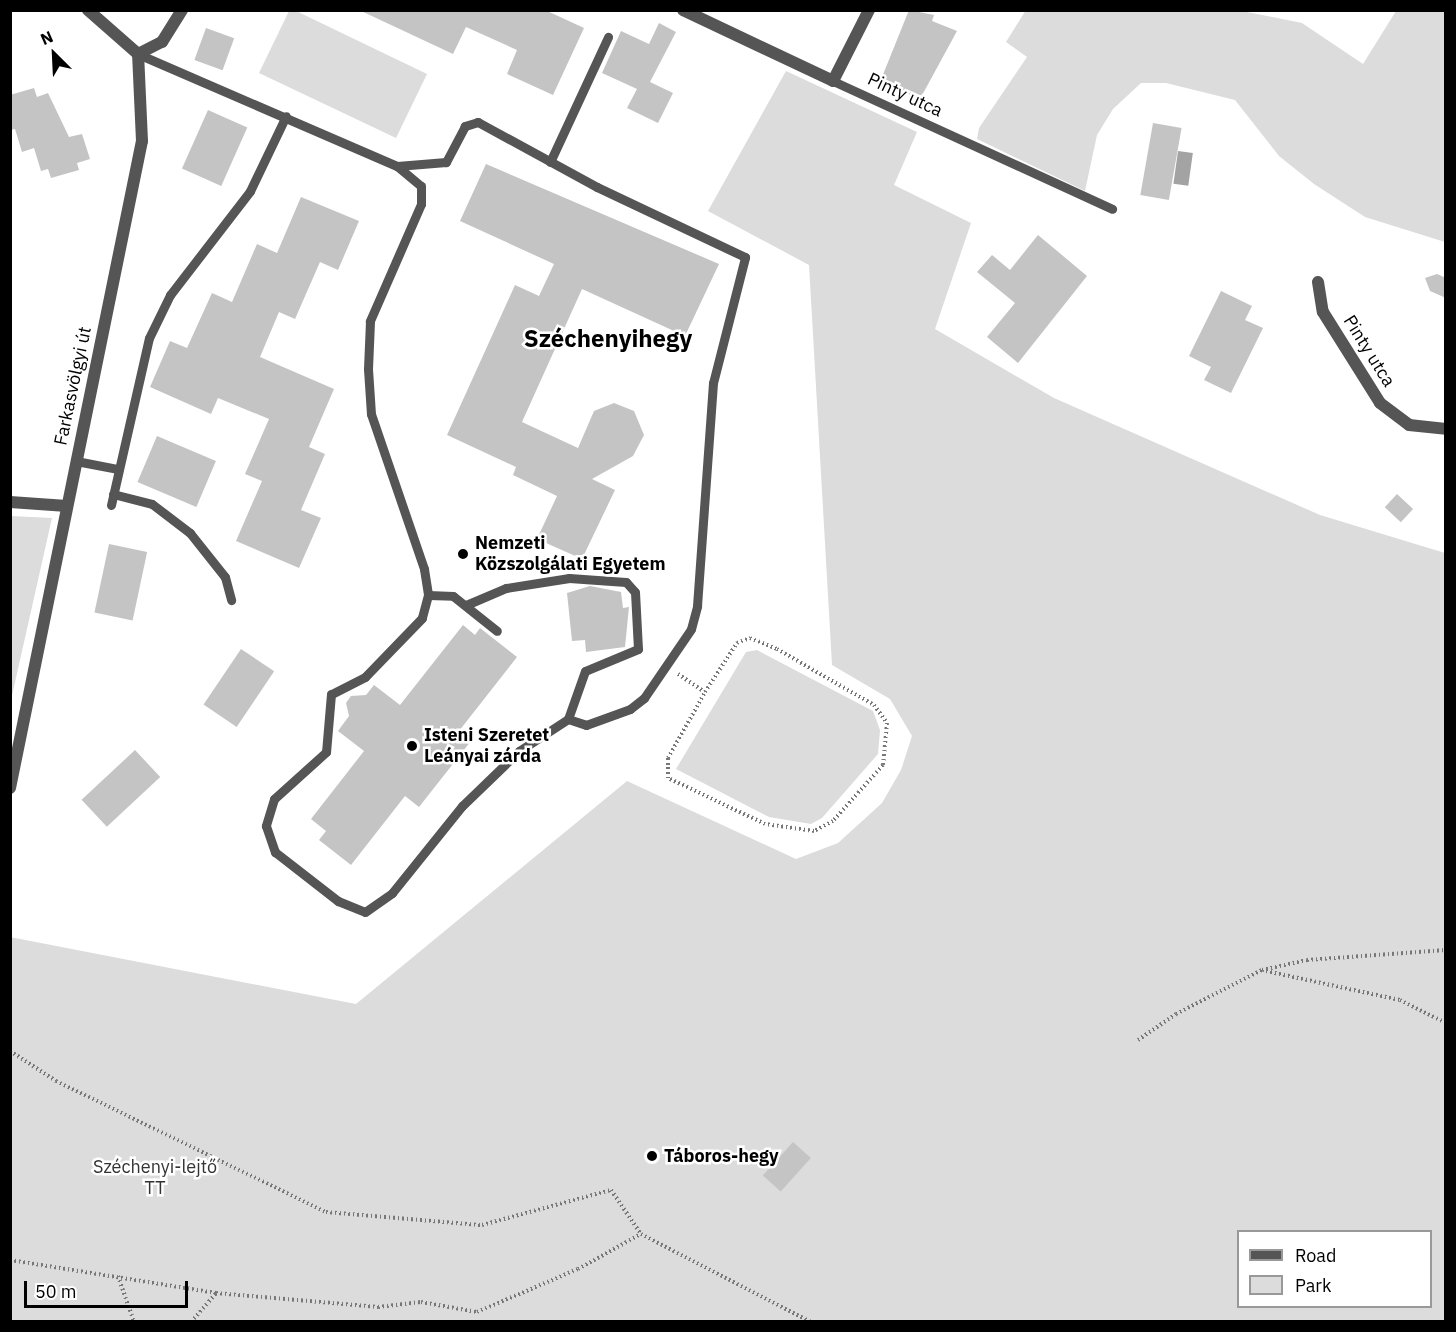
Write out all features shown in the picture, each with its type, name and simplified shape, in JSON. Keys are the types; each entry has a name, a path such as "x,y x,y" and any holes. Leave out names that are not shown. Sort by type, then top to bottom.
{"street":[{"path":"88,10 138,54 162,42 182,10"},
{"name":"Pinty utca","path":"683,10 833,81"},
{"path":"833,81 869,10"},
{"name":"Farkasvölgyi út","path":"10,788 142,141 138,54"},
{"name":"Pinty utca","path":"1318,282 1323,312 1380,403 1409,425 1446,429"},
{"path":"10,502 67,506"}],"lane":[{"path":"550,162 608,37"},
{"path":"138,54 286,116 397,166 418,178 422,204 370,321 369,393 428,595 422,618 380,663 331,694 326,752 274,799 266,826 275,852 338,902 365,912 392,893 488,778 568,719 585,670 639,649 635,592 626,582 559,580 506,588 466,605"},
{"name":"Pinty utca","path":"833,81 1112,209"},
{"path":"111,505 149,338 170,295 250,191 286,116"},
{"path":"397,166 446,162 471,122 745,256 713,383 697,606 691,629 667,667 630,709 586,725 568,719"},
{"path":"76,461 118,469"},
{"path":"113,494 152,504 190,533 225,577 231,600"},
{"path":"428,595 453,596 498,631"}],"path":[{"path":"750,638 777,649 874,705 887,723 883,765 833,821 814,831 765,824 668,778 668,758 705,692 737,643 750,638"},
{"path":"667,667 705,692"},
{"path":"1138,1040 1176,1014 1262,970 1307,960 1446,950"},
{"path":"1262,970 1400,1000 1446,1023"},
{"path":"10,1052 85,1096 327,1212 482,1226 611,1190 641,1234 811,1322"},
{"path":"10,1260 118,1275 216,1293 378,1306 421,1302 477,1312 578,1269 641,1234"},
{"path":"118,1275 134,1322"},
{"path":"191,1322 216,1293"}],"green space":[{"path":"294,10 427,74 396,138 259,73 289,11"},
{"path":"1026,10 1242,11 1302,23 1363,64 1396,11 1445,11 1445,242 1365,217 1314,184 1279,156 1235,100 1166,83 1141,83 1113,109 1097,135 1085,191 977,139 979,128 1027,57 1006,42"},
{"name":"Széchenyi-lejtő TT","path":"786,71 917,132 894,185 971,223 935,329 1054,398 1320,515 1445,553 1445,1321 11,1321 10,937 356,1004 627,781 796,859 838,843 882,803 901,770 912,736 890,699 832,665 809,265 708,211"},
{"path":"10,516 52,518 11,700"},
{"path":"757,650 873,711 880,730 878,754 822,818 811,824 769,817 676,769 746,652"}],"shaded area":[{"path":"1178,151 1193,153 1188,186 1173,184"}],"building":[{"path":"359,10 545,10 584,28 553,95 507,74 517,50 466,27 453,54"},
{"path":"909,10 934,15 932,21 957,31 920,99 880,82"},
{"path":"659,23 676,32 650,82 673,93 658,123 627,108 637,89 602,73 621,31 649,44"},
{"path":"206,28 234,38 223,70 194,60"},
{"path":"34,88 37,97 48,93 69,137 82,134 90,159 77,163 79,170 51,178 48,169 41,171 34,148 22,152 15,129 10,130 10,95"},
{"path":"208,110 247,127 221,186 182,168"},
{"path":"1153,123 1182,128 1169,200 1140,195"},
{"path":"486,164 719,264 685,336 582,289 522,422 578,448 594,411 614,403 634,411 644,435 633,456 592,479 615,490 582,559 537,539 557,496 513,475 516,467 447,435 515,285 539,296 554,264 460,221"},
{"path":"301,197 359,221 338,270 320,262 295,319 279,312 260,357 334,389 309,447 325,454 301,510 321,518 299,568 236,541 262,481 245,474 269,419 218,398 211,414 150,387 170,341 187,348 212,293 232,302 257,244 277,253"},
{"path":"1038,235 1087,276 1018,363 987,337 1015,303 977,272 992,255 1010,270"},
{"path":"1437,274 1446,278 1446,298 1430,291 1425,278"},
{"path":"1221,291 1252,306 1245,320 1263,328 1231,393 1204,380 1211,367 1189,356"},
{"path":"157,436 216,461 196,507 137,482"},
{"path":"1397,494 1413,509 1401,522 1385,507"},
{"path":"109,544 147,552 133,621 94,612"},
{"path":"590,586 621,592 623,608 629,607 625,647 586,652 585,640 572,641 567,593"},
{"name":"Isteni Szeretet Leányai zárda","path":"463,625 475,635 480,628 517,657 459,731 471,741 419,807 405,796 351,865 319,840 326,831 311,819 364,751 338,731 349,716 346,703 351,696 366,695 374,685 400,705"},
{"path":"241,649 274,671 237,727 204,705"},
{"path":"135,750 160,777 107,827 82,800"},
{"path":"793,1142 811,1158 781,1192 763,1175"}],"place":[{"name":"Nemzeti Közszolgálati Egyetem","path":"463,554"},
{"name":"Isteni Szeretet Leányai zárda","path":"412,746"},
{"name":"Táboros-hegy","path":"652,1156"}],"district":[{"name":"Széchenyihegy","path":"608,339"}]}
